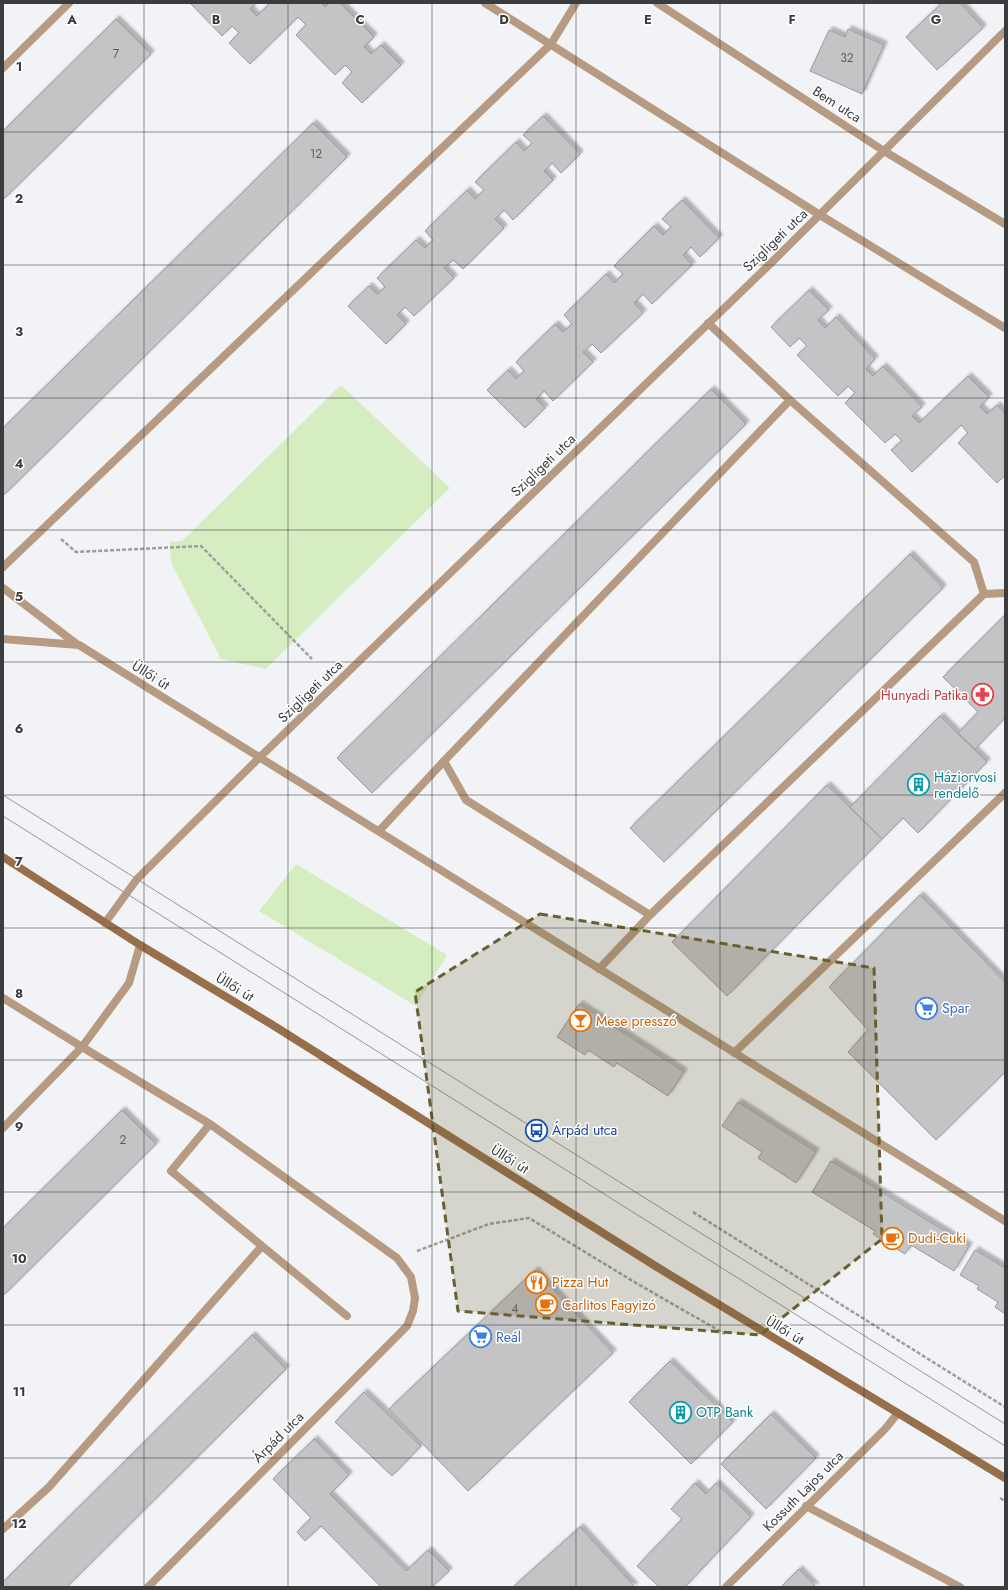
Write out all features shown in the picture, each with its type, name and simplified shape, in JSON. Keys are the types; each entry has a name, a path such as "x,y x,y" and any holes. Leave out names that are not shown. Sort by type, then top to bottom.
{"main road":[{"name":"Üllői út","path":"3,858 140,945 271,1024 657,1267 1005,1478"}],"street":[{"path":"3,68 69,3"},
{"path":"485,3 820,215 1005,328"},
{"path":"3,567 551,44 576,3"},
{"name":"Bem utca","path":"657,3 884,151 1005,224"},
{"name":"Szigligeti utca","path":"105,923 137,879 260,757 820,215 1005,31"},
{"path":"708,323 790,400 974,562 984,594"},
{"path":"379,831 444,761 790,400"},
{"name":"Üllői út","path":"3,588 78,645 1005,1221"},
{"path":"599,969 650,916 984,594 1005,593"},
{"name":"Üllői út","path":"3,639 78,645"},
{"path":"444,761 466,800 650,916"},
{"path":"734,1053 1005,793"},
{"path":"3,1128 82,1047 130,983 140,945"},
{"path":"3,998 210,1124 397,1258"},
{"path":"210,1124 171,1171 348,1316"},
{"path":"3,1529 49,1487 262,1246"},
{"name":"Árpád utca","path":"148,1587 407,1326 413,1311 415,1298 411,1277 397,1258"},
{"name":"Kossuth Lajos utca","path":"726,1587 885,1429 898,1413"},
{"path":"806,1506 960,1587"}],"path":[{"path":"46,526 76,552 201,546 312,659"},
{"path":"693,1212 1005,1407"},
{"path":"397,1258 489,1224 529,1218 636,1284 726,1334"},
{"path":"998,1497 1005,1501"}],"highlighted area":[{"path":"540,914 874,968 882,1239 760,1335 458,1311 415,992"}],"green space":[{"path":"341,385 450,488 266,669 221,659 171,563 170,542 182,541"},
{"path":"296,864 447,955 416,1006 259,911"}],"building":[{"path":"190,3 256,3 250,9 257,16 270,3 321,3 325,7 329,3 340,3 374,37 364,47 371,54 381,45 401,65 362,103 342,83 352,72 345,65 335,75 296,35 306,25 298,17 250,64 229,43 239,33 232,26 222,36"},
{"path":"942,3 960,3 983,28 937,70 906,37"},
{"path":"116,19 151,54 3,200 3,131"},
{"path":"848,29 884,45 862,94 810,71 829,30 845,37"},
{"path":"543,116 580,154 561,173 552,163 544,171 553,180 513,220 504,210 495,219 504,228 463,269 453,260 444,268 454,278 414,316 405,307 397,315 406,324 386,344 348,306 369,286 377,294 382,290 385,287 377,278 416,240 425,248 433,240 425,231 467,190 475,199 484,190 475,182 516,142 524,151 532,143 523,135"},
{"path":"313,123 347,157 3,496 3,428"},
{"path":"682,200 719,238 700,257 691,247 683,255 692,265 652,304 643,294 634,303 643,313 601,353 592,344 583,352 593,362 553,401 544,391 536,399 545,408 525,428 487,390 508,370 516,379 524,371 516,362 555,324 563,332 572,324 564,315 606,274 614,283 623,274 614,266 654,226 663,235 671,227 662,219"},
{"path":"809,290 829,310 818,320 825,328 836,317 875,359 866,369 873,376 883,366 922,407 912,416 919,423 968,376 989,397 980,407 987,414 997,405 1005,414 1005,475 997,483 958,443 968,433 961,425 912,472 891,450 902,441 895,434 885,443 845,403 855,393 848,386 838,396 797,355 807,346 799,338 790,347 771,327"},
{"path":"711,389 746,424 372,793 337,758"},
{"path":"910,554 943,588 664,862 630,828"},
{"name":"Hunyadi Patika","path":"1005,615 1005,718 975,749 958,733 978,712 943,677"},
{"name":"Háziorvosi rendelő","path":"940,716 987,762 918,833 903,818 882,839 850,807"},
{"path":"827,785 882,839 727,996 672,942"},
{"name":"Spar","path":"920,895 1005,982 1005,1072 936,1140 848,1052 868,1030 829,987"},
{"path":"579,1004 684,1072 668,1096 617,1063 614,1067 588,1050 585,1055 557,1037"},
{"path":"738,1102 816,1152 796,1183 758,1158 762,1152 722,1126"},
{"path":"122,1110 156,1144 3,1296 3,1228"},
{"path":"831,1161 969,1246 954,1271 911,1245 905,1254 873,1234 875,1231 812,1192"},
{"path":"975,1250 1005,1268 1005,1314 995,1307 998,1302 977,1289 979,1286 960,1275"},
{"path":"535,1270 613,1353 468,1491 389,1409"},
{"path":"252,1335 286,1369 67,1587 3,1587 3,1582"},
{"name":"OTP Bank","path":"670,1361 733,1422 691,1464 629,1402"},
{"path":"364,1392 421,1446 392,1476 335,1422"},
{"path":"771,1414 816,1458 766,1509 721,1464"},
{"path":"314,1439 349,1475 330,1494 406,1571 428,1550 449,1571 432,1587 381,1587 321,1526 305,1541 297,1532 311,1518 273,1479"},
{"path":"695,1483 706,1494 716,1483 751,1517 685,1587 659,1587 637,1566 682,1519 671,1509"},
{"path":"580,1527 635,1587 513,1587"},
{"path":"799,1569 816,1587 781,1587"}],"tram line":[{"path":"3,795 1005,1424"},
{"path":"3,816 1005,1446"}],"place":[{"name":"Hunyadi Patika","path":"983,695"},
{"name":"Háziorvosi rendelő","path":"919,785"},
{"name":"Spar","path":"927,1008"},
{"name":"Mese presszó","path":"581,1021"},
{"name":"Árpád utca","path":"537,1130"},
{"name":"Dudi-Cuki","path":"892,1238"},
{"name":"Pizza Hut","path":"536,1282"},
{"name":"Carlitos Fagyizó","path":"547,1305"},
{"name":"Reál","path":"481,1337"},
{"name":"OTP Bank","path":"681,1412"}]}
